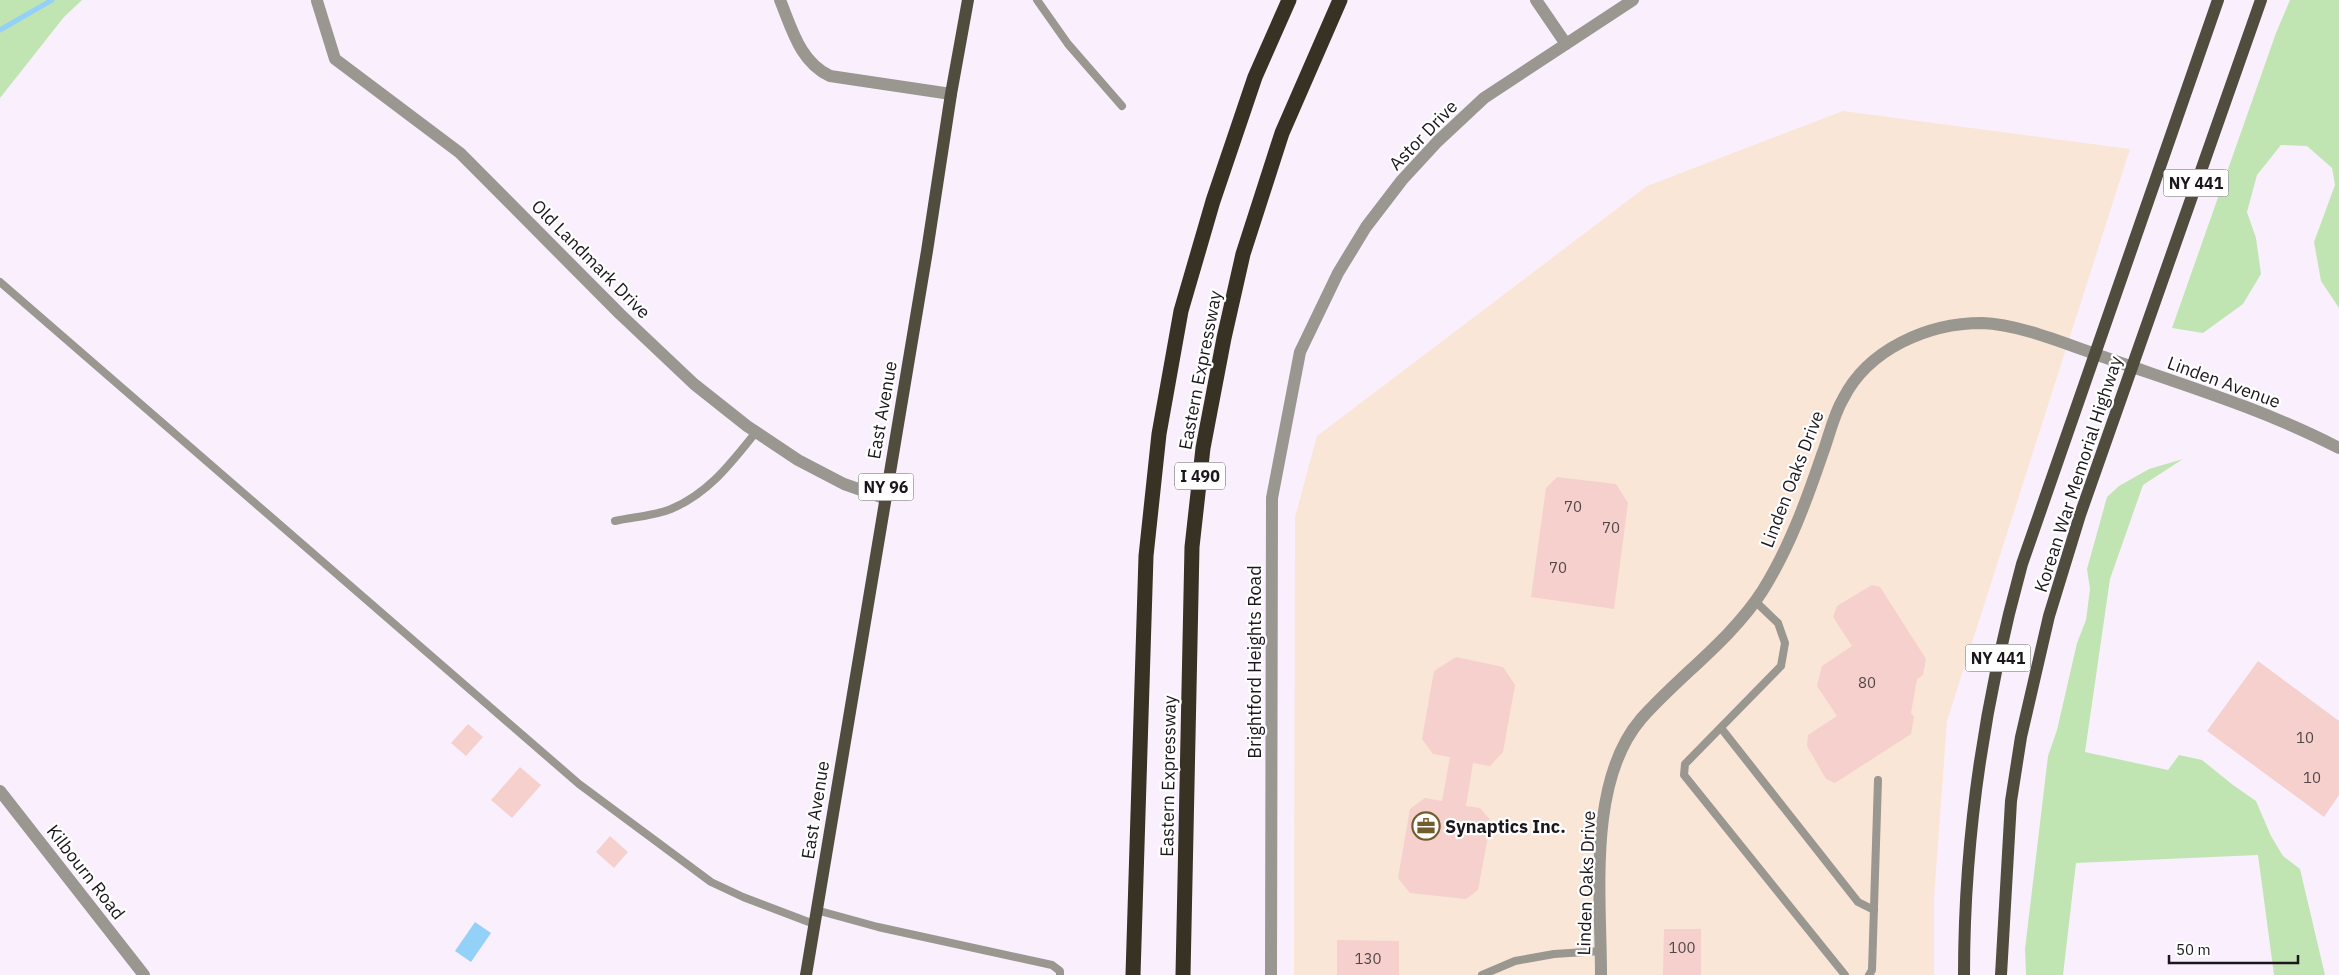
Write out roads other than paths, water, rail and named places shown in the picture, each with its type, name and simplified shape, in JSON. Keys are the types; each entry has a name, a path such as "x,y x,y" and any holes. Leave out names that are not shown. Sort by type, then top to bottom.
{"highway":[{"name":"Eastern Expressway","path":"1133,975 1146,556 1159,434 1181,311 1213,201 1255,77 1289,0"},
{"name":"Eastern Expressway","path":"1183,975 1192,547 1203,448 1224,338 1243,254 1282,133 1340,0"}],"main road":[{"name":"East Avenue","path":"806,975 968,0"},
{"name":"Korean War Memorial Highway","path":"1964,975 1972,823 1979,768 2003,635 2022,564 2218,0"},
{"name":"Korean War Memorial Highway","path":"2001,975 2011,801 2022,737 2052,607 2080,515 2261,0"}],"street":[{"path":"780,0 796,39 808,59 822,72 830,76 951,94"},
{"path":"1536,0 1566,44"},
{"name":"Astor Drive","path":"1300,352 1338,273 1366,227 1402,180 1438,141 1484,98 1633,0"},
{"name":"Old Landmark Drive","path":"317,1 335,59 460,153 620,314 694,384 756,432 798,460 837,480 884,498"},
{"name":"Linden Oaks Drive","path":"1601,975 1601,844 1609,784 1619,756 1634,727 1656,702 1712,649 1755,601 1787,546 1798,522 1843,398 1860,373 1880,355 1908,339 1956,325 1983,323 2014,328 2095,354"},
{"name":"Brightford Heights Road","path":"1272,975 1272,498 1300,352"},
{"name":"Linden Avenue","path":"2095,354 2261,412 2305,430 2339,448"},
{"name":"Kilbourn Road","path":"0,791 144,975"}],"lane":[{"path":"1037,0 1068,44 1122,106"},
{"path":"0,282 579,784 710,882 743,897 814,924"},
{"path":"615,520 670,509 698,495 725,471 756,432"},
{"path":"1755,601 1778,622 1785,643 1781,666 1685,764 1684,774 1844,975"},
{"path":"1721,728 1858,902 1874,910"},
{"path":"1869,975 1872,970 1878,780"},
{"path":"816,910 878,927 1052,965 1060,971 1060,975"},
{"path":"1482,975 1515,961 1554,954 1601,952"}],"water":[{"path":"475,922 491,933 471,962 455,951"}],"waterway":[{"path":"0,30 52,0"}],"place":[{"name":"Synaptics Inc.","path":"1426,826"}]}
